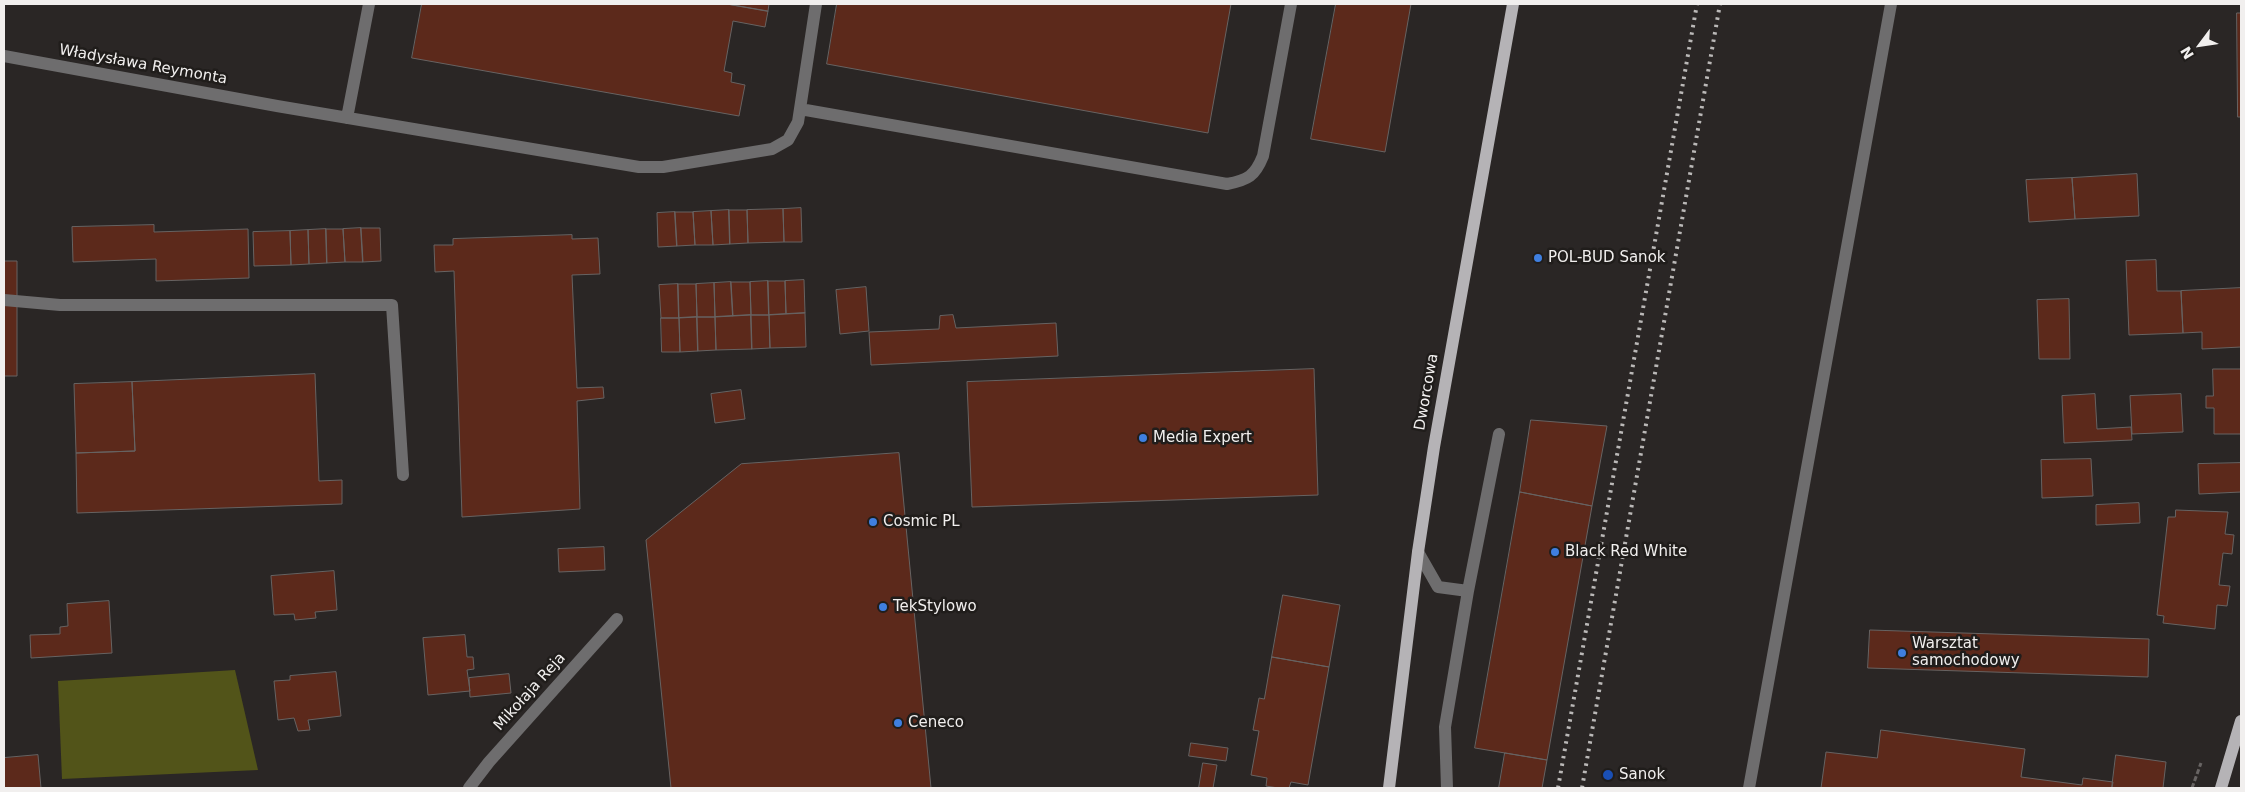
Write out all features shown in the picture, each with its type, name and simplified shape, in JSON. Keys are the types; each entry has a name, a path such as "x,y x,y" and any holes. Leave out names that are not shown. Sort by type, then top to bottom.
{"main road":[{"name":"Dworcowa","path":"1389,788 1418,552 1477,197 1513,4"},
{"path":"2221,788 2241,721"}],"street":[{"path":"348,118 369,4"},
{"name":"Władysława Reymonta","path":"4,56 277,106 638,167 663,167 772,150 788,140 798,122 816,4"},
{"path":"800,109 1228,184 1244,181 1257,171 1263,156 1291,4"},
{"path":"1749,788 1891,4"},
{"path":"4,300 60,305 392,305 403,475"},
{"path":"1448,788 1445,727 1468,591 1499,434"},
{"path":"1418,552 1438,587 1468,591"},
{"name":"Mikołaja Reja","path":"469,788 489,762 617,619"}],"shaded area":[{"path":"235,670 258,770 62,779 58,681"}],"building":[{"path":"422,4 727,4 768,11 765,27 733,21 724,71 732,73 731,82 745,85 739,116 412,58"},
{"path":"727,4 769,4 768,11"},
{"path":"837,4 1231,4 1208,133 827,64"},
{"path":"1336,4 1411,4 1385,152 1311,139"},
{"path":"2237,13 2241,13 2241,117 2238,117"},
{"path":"2137,174 2139,216 2075,219 2072,178"},
{"path":"2072,178 2075,219 2029,222 2026,180"},
{"path":"801,208 802,242 784,242 783,209"},
{"path":"783,209 784,242 748,243 747,210"},
{"path":"729,210 730,244 713,245 711,211"},
{"path":"729,210 747,210 748,243 730,244"},
{"path":"711,211 713,245 695,245 693,212"},
{"path":"675,212 677,246 658,247 657,213"},
{"path":"675,212 693,212 695,245 677,246"},
{"path":"154,225 154,232 248,229 249,278 156,281 156,259 73,262 72,227"},
{"path":"361,228 380,228 381,261 363,262"},
{"path":"361,228 363,262 345,262 343,229"},
{"path":"326,229 327,263 309,264 308,230"},
{"path":"326,229 343,229 345,262 327,263"},
{"path":"308,230 309,264 291,265 290,231"},
{"path":"290,231 291,265 254,266 253,232"},
{"path":"572,235 572,239 598,238 600,274 572,275 577,388 603,387 604,398 577,401 580,509 462,517 454,271 435,272 434,245 453,245 453,239"},
{"path":"2156,260 2157,291 2181,291 2183,333 2129,335 2126,261"},
{"path":"4,261 17,261 17,376 4,376"},
{"path":"804,280 805,313 786,314 785,281"},
{"path":"768,281 769,315 751,315 750,282"},
{"path":"768,281 785,281 786,314 769,315"},
{"path":"731,282 750,282 751,315 733,316"},
{"path":"731,282 733,316 715,317 714,283"},
{"path":"714,283 715,317 697,317 696,284"},
{"path":"678,284 679,318 661,318 659,285"},
{"path":"678,284 696,284 697,317 679,318"},
{"path":"866,287 869,331 840,334 836,290"},
{"path":"2241,288 2241,347 2202,349 2202,332 2183,333 2181,291"},
{"path":"2069,299 2070,359 2039,359 2037,300"},
{"path":"805,313 806,347 770,348 769,315"},
{"path":"751,315 769,315 770,348 752,349"},
{"path":"751,315 752,349 716,350 715,317"},
{"path":"953,315 956,328 1056,323 1058,356 871,365 869,332 939,329 940,316"},
{"path":"697,317 698,351 680,352 679,318"},
{"path":"697,317 715,317 716,350 698,351"},
{"path":"661,318 679,318 680,352 662,352"},
{"name":"Media Expert","path":"1314,369 1318,495 972,507 967,382"},
{"path":"2213,369 2241,369 2241,434 2214,434 2214,408 2206,408 2206,396 2213,396"},
{"path":"315,374 319,481 342,480 342,504 77,513 76,453 135,451 132,382"},
{"path":"132,382 135,451 76,453 74,384"},
{"path":"741,390 745,419 715,423 711,394"},
{"path":"2095,394 2097,429 2131,427 2132,440 2064,443 2062,396"},
{"path":"2181,394 2183,432 2132,434 2130,396"},
{"path":"1531,420 1607,426 1592,506 1520,492"},
{"path":"899,453 931,788 671,788 646,540 741,464"},
{"path":"2091,459 2093,496 2042,498 2041,460"},
{"path":"2241,463 2241,492 2199,494 2198,464"},
{"path":"1520,492 1592,506 1547,760 1475,748"},
{"path":"2139,503 2140,523 2096,525 2096,505"},
{"path":"2176,510 2228,512 2225,534 2234,535 2232,554 2223,553 2219,585 2230,586 2227,606 2217,605 2215,629 2163,623 2164,616 2157,615 2168,517 2175,517"},
{"path":"604,547 605,570 559,572 558,549"},
{"path":"334,571 337,610 315,612 316,618 295,620 294,614 274,615 271,576"},
{"path":"1283,595 1340,605 1329,667 1272,657"},
{"path":"109,601 112,653 31,658 30,635 60,634 60,627 68,626 67,604"},
{"path":"1870,630 2149,639 2148,677 1868,668"},
{"path":"465,635 467,657 473,657 474,669 467,670 470,691 428,695 423,638"},
{"path":"1272,657 1329,667 1308,785 1291,782 1289,788 1266,786 1267,778 1251,775 1259,731 1253,730 1259,698 1264,699"},
{"path":"336,672 341,716 308,720 310,730 298,731 294,718 278,720 274,681 290,680 290,676"},
{"path":"509,674 511,693 470,697 469,678"},
{"path":"1881,730 2025,749 2021,777 2082,785 2083,778 2113,782 2112,788 1821,788 1826,752 1877,758"},
{"path":"1191,743 1228,748 1226,761 1189,756"},
{"path":"1505,753 1547,760 1542,788 1499,788"},
{"path":"38,755 41,788 4,788 4,758"},
{"path":"2116,755 2166,762 2163,788 2112,788"},
{"path":"1203,763 1217,765 1213,788 1199,788"}],"railway":[{"path":"1558,788 1697,4"},
{"path":"1582,788 1720,4"}],"place":[{"name":"POL-BUD Sanok","path":"1538,258"},
{"name":"Media Expert","path":"1143,438"},
{"name":"Cosmic PL","path":"873,522"},
{"name":"Black Red White","path":"1555,552"},
{"name":"TekStylowo","path":"883,607"},
{"name":"Warsztat samochodowy","path":"1902,653"},
{"name":"Ceneco","path":"898,723"},
{"name":"Sanok","path":"1608,775"}]}
